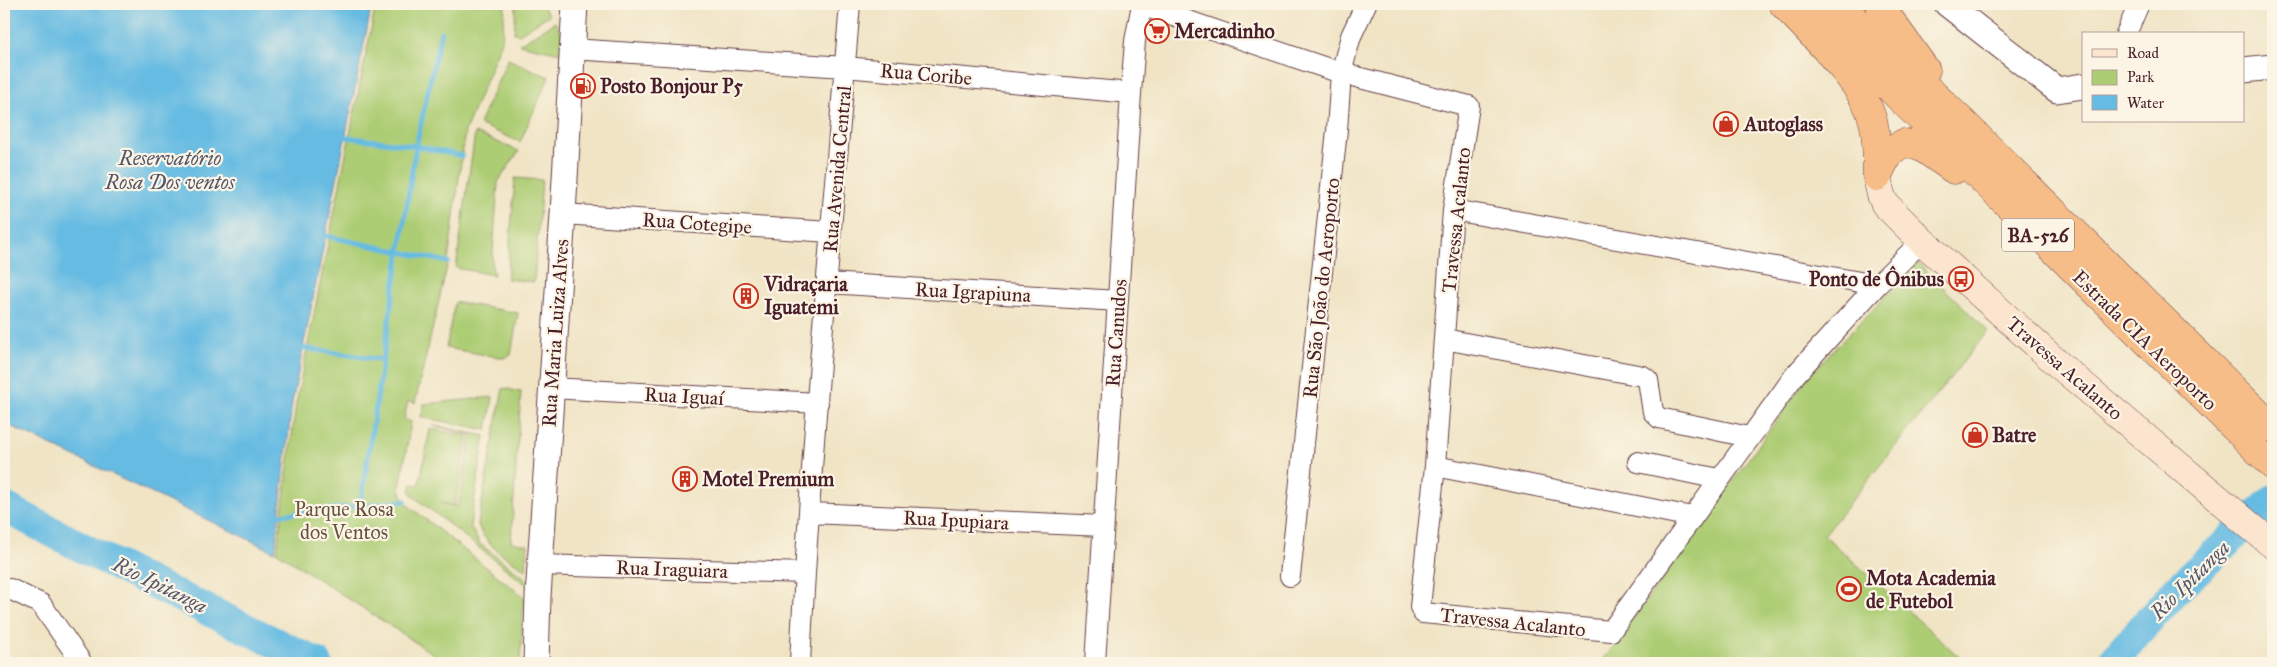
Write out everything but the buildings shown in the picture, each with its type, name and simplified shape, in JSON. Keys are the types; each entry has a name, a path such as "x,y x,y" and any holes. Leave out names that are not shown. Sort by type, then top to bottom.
{"highway":[{"path":"1783,4 1831,56 1860,91 1868,104 1876,137 1877,177"},
{"name":"Estrada CIA Aeroporto","path":"1804,4 2273,466"},
{"name":"Estrada CIA Aeroporto","path":"1839,4 1964,123 2273,428"},
{"path":"1881,5 1964,123"},
{"path":"1877,177 1889,152 1903,143 1918,145 1930,152 1950,166 2093,306 2146,341"}],"main road":[{"name":"Travessa Acalanto","path":"1877,177 1880,195 1885,204 1922,241 2058,364 2272,544"}],"street":[{"name":"Rua Maria Luiza Alves","path":"536,663 540,564 563,214 574,4"},
{"name":"Rua Avenida Central","path":"800,663 805,573 828,283 830,232 850,4"},
{"path":"1141,4 1341,73"},
{"name":"Rua Canudos","path":"1095,663 1131,93 1135,41 1141,4"},
{"name":"Rua São João do Aeroporto","path":"1290,576 1338,130 1341,73 1352,36 1366,4"},
{"path":"1947,4 2058,90 2082,86"},
{"path":"2127,32 2139,4"},
{"name":"Rua Coribe","path":"572,49 845,67 1131,93"},
{"path":"2244,70 2273,67"},
{"name":"Travessa Acalanto","path":"1341,73 1469,106 1453,210 1434,466 1420,607 1423,613 1611,631 1749,437 1796,375 1877,286 1922,241"},
{"path":"1453,210 1877,286"},
{"name":"Rua Cotegipe","path":"563,214 830,232"},
{"name":"Rua Igrapiuna","path":"828,283 1118,301"},
{"path":"1444,338 1643,376 1648,380 1653,412 1659,418 1749,437"},
{"name":"Rua Iguaí","path":"551,388 818,403"},
{"path":"1638,462 1719,479"},
{"path":"1434,466 1692,516"},
{"name":"Rua Ipupiara","path":"810,514 1103,526"},
{"name":"Rua Iraguiara","path":"540,564 805,573"},
{"path":"4,591 10,589 41,604 82,663"}],"green space":[{"name":"Parque Rosa dos Ventos","path":"376,4 505,4 502,41 465,131 448,262 415,403 408,401 404,419 411,422 400,488 403,498 410,507 524,597 520,663 447,663 277,552 296,404"},
{"path":"516,4 542,4 549,15 519,34 514,33"},
{"path":"555,22 562,33 560,53 519,44"},
{"path":"508,59 549,77 520,142 479,124"},
{"path":"475,133 519,151 498,182 492,266 494,275 456,268"},
{"path":"515,178 542,180 534,282 507,279"},
{"path":"1918,263 1988,331 1824,535 1966,663 1601,663 1810,374"},
{"path":"455,302 518,313 511,355 504,358 446,348"},
{"path":"503,388 521,392 511,542 528,545 526,570 491,545 485,538 478,523"},
{"path":"493,397 487,430 421,417 424,404"},
{"path":"431,425 485,436 470,526 480,544 528,580 528,586 413,496 410,490 412,484 419,485 430,429 468,436 455,506 440,503 458,507 471,435"}],"water":[{"name":"Reservatório Rosa Dos ventos","path":"4,4 372,4 292,403 275,552 4,423"}],"waterway":[{"path":"360,508 416,146 441,32"},
{"path":"345,137 416,146 462,156"},
{"path":"326,236 448,262"},
{"path":"303,348 383,360"},
{"name":"Rio Ipitanga","path":"2111,663 2178,588 2273,500"},
{"path":"279,515 405,501"},
{"name":"Rio Ipitanga","path":"4,507 139,577 317,663"}],"place":[{"name":"Mercadinho","path":"1157,31"},
{"name":"Posto Bonjour P5","path":"583,86"},
{"name":"Autoglass","path":"1726,124"},
{"name":"Ponto de Ônibus","path":"1961,279"},
{"name":"Vidraçaria Iguatemi","path":"746,296"},
{"name":"Batre","path":"1975,435"},
{"name":"Motel Premium","path":"685,479"},
{"name":"Mota Academia de Futebol","path":"1849,589"}]}
